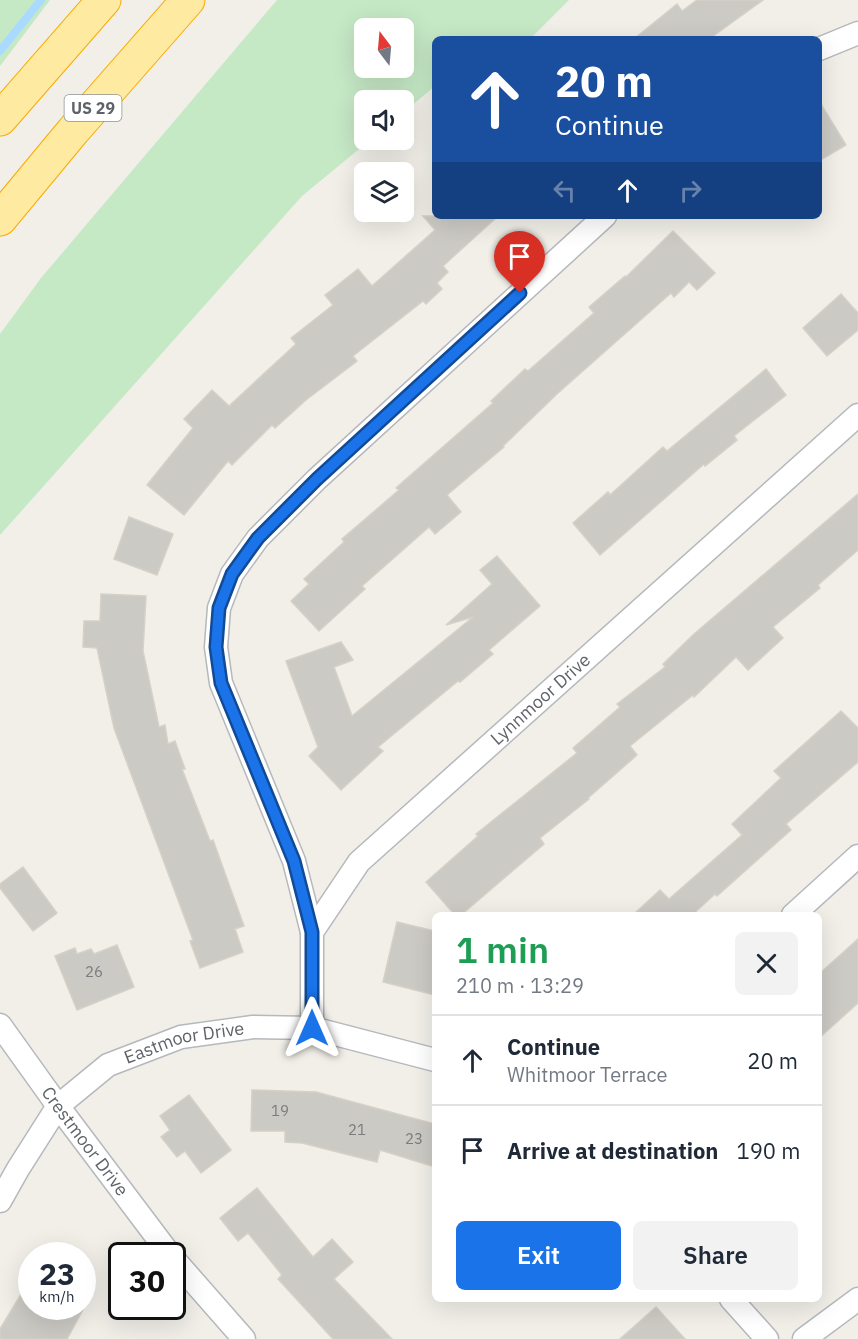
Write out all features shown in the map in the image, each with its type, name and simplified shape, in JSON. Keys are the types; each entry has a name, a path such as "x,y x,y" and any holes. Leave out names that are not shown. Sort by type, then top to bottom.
{"highway":[{"path":"0,119 104,0"},
{"name":"US 29","path":"0,219 72,131 188,0"}],"street":[{"path":"822,49 858,33"},
{"path":"312,1028 312,932 294,861 221,683 216,647 219,608 232,574 258,538 317,479 602,219"},
{"name":"Lynnmoor Drive","path":"312,932 359,862 858,415"},
{"path":"795,912 858,856"},
{"name":"Crestmoor Drive","path":"0,1025 161,1242"},
{"name":"Eastmoor Drive","path":"0,1202 58,1106 108,1065 181,1037 253,1027 312,1028 432,1059"},
{"name":"Crestmoor Drive","path":"186,1272 244,1339"},
{"path":"804,1339 858,1299"},
{"path":"734,1302 767,1339"}],"green space":[{"path":"0,0 50,0 0,66"},
{"path":"277,0 569,0 533,36 432,36 432,89 414,104 414,90 354,90 354,150 358,150 302,196 0,535 0,334 41,278"}],"building":[{"path":"697,0 763,0 713,36 638,36 677,4 682,11"},
{"path":"822,106 846,145 822,159"},
{"path":"423,216 432,216 432,219 495,219 443,266 448,272 437,283 442,289 426,304 423,301 353,356 357,361 306,400 275,428 272,425 232,465 228,461 184,515 147,485 193,428 184,419 212,390 229,406 296,344 291,338 333,305 325,295 358,269 372,286 435,230"},
{"path":"673,231 715,273 697,290 689,282 674,297 671,293 558,393 504,447 447,495 461,512 435,534 429,527 362,586 365,589 319,631 291,601 309,584 304,579 344,542 342,539 493,403 491,401 525,369 528,371 594,313 589,307 626,277"},
{"path":"841,294 858,313 858,330 827,356 803,328"},
{"path":"766,369 786,395 734,436 737,440 705,466 704,464 600,555 573,523 608,492 610,495 663,447 667,451"},
{"path":"858,494 858,550 818,585 820,588 773,627 783,638 748,670 736,657 694,697 693,695 630,746 637,755 589,799 540,838 544,844 465,912 452,912 426,882 478,836 476,834 577,753 573,748 620,707 617,704 665,667 663,664 694,634"},
{"path":"129,517 173,534 157,575 114,559"},
{"path":"497,556 540,606 489,650 493,654 378,747 383,751 341,790 309,756 318,747 286,661 341,642 353,660 334,667 352,716 473,617 446,625 492,584 480,570"},
{"path":"101,594 146,596 143,651 159,727 165,725 168,744 175,741 185,769 182,769 210,841 213,840 244,926 235,929 243,952 200,968 190,941 193,940 114,728 97,648 83,647 84,621 100,621"},
{"path":"841,711 858,728 858,762 786,824 791,830 717,896 715,894 695,912 636,912 660,890 669,899 742,835 732,824 781,778 774,771"},
{"path":"23,867 57,913 33,931 0,888 0,884"},
{"path":"397,922 432,930 432,994 383,982"},
{"path":"858,939 858,1003 822,1035 822,971"},
{"path":"117,945 134,987 77,1010 55,956 75,948 77,954 91,949 94,954"},
{"path":"252,1090 316,1092 432,1123 432,1166 380,1150 377,1162 302,1143 285,1142 285,1131 251,1131"},
{"path":"189,1095 231,1150 201,1173 185,1151 177,1157 161,1137 170,1130 160,1116"},
{"path":"257,1188 313,1257 332,1239 353,1262 334,1279 392,1339 333,1339 278,1279 282,1275 248,1233 238,1241 220,1218"},
{"path":"18,1299 18,1320 77,1320 67,1339 0,1339 0,1329"},
{"path":"656,1307 685,1339 620,1339"}],"waterway":[{"path":"0,51 41,0"}],"route":[{"path":"312,1028 312,932 294,861 221,683 216,647 219,608 232,574 258,538 317,479 520,293"}]}
